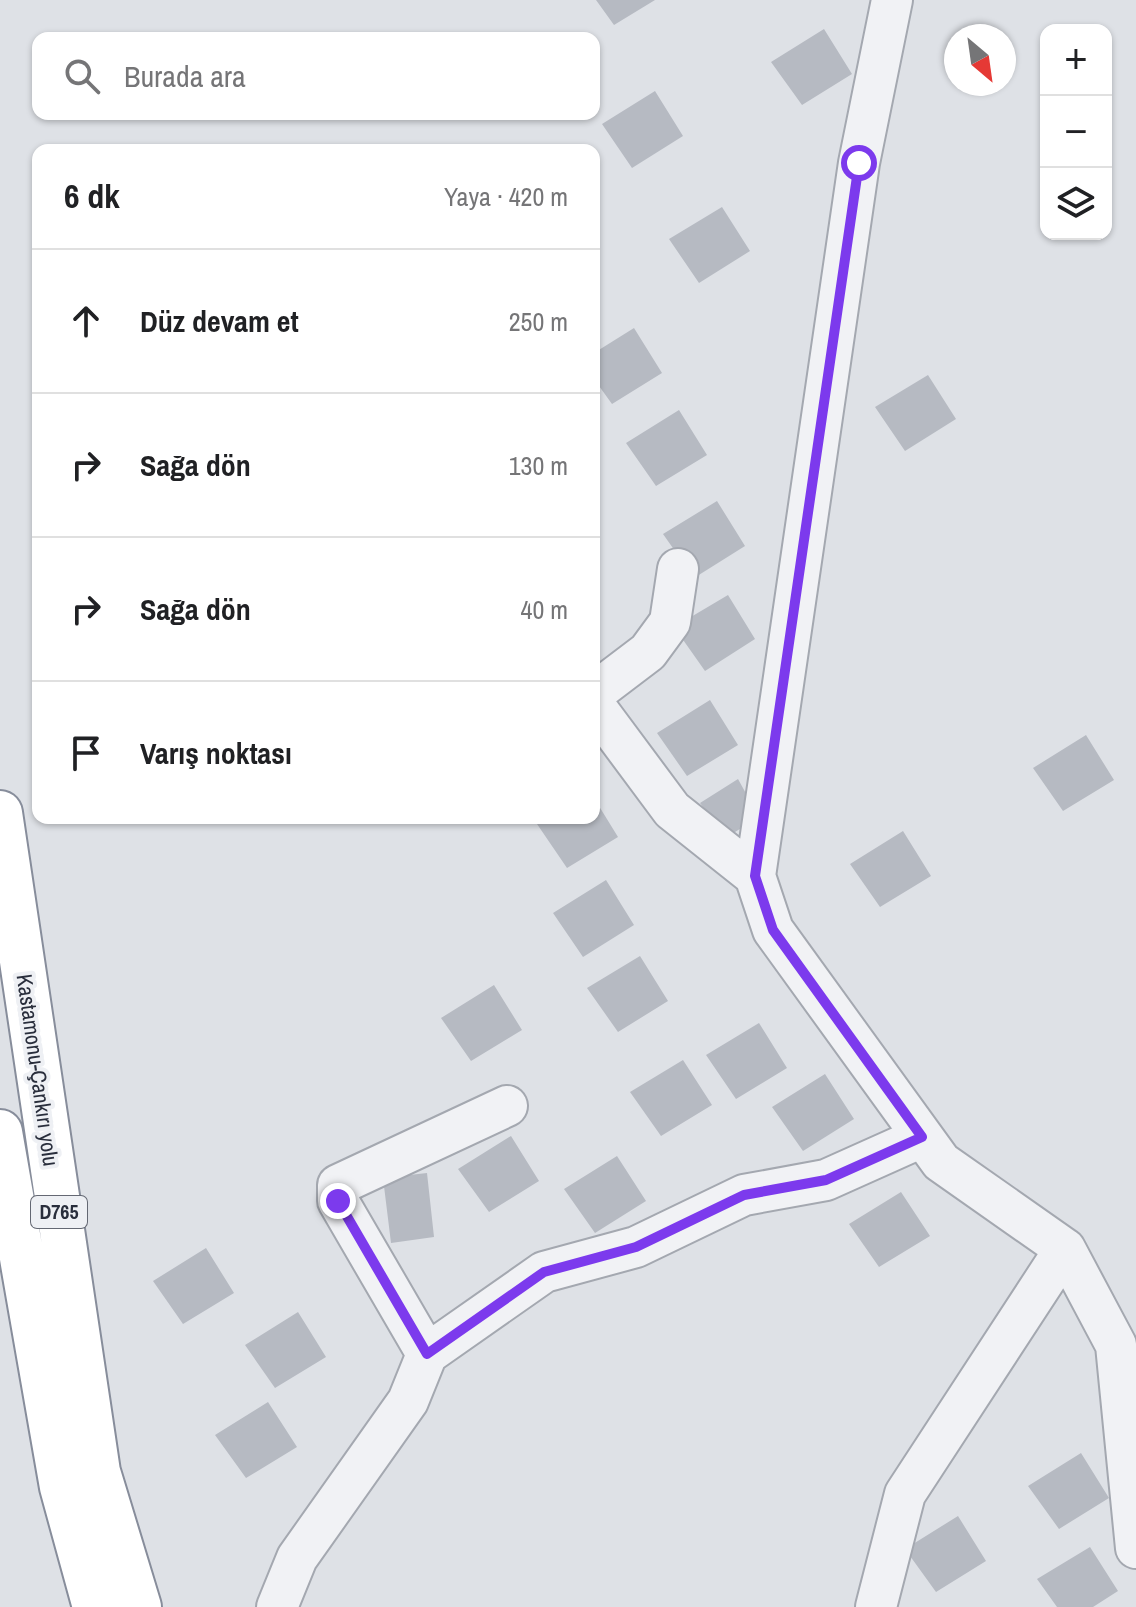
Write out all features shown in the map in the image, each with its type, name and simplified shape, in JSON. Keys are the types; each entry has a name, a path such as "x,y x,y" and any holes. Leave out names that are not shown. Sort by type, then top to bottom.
{"highway":[{"name":"Kastamonu-Çankırı yolu","path":"0,813 98,1472 139,1607"},
{"name":"Kastamonu-Çankırı yolu","path":"0,1132 62,1487 95,1607"}],"street":[{"path":"892,0 859,163 755,876 773,930 941,1162 1065,1249 1116,1345 1136,1548"},
{"path":"600,688 648,652 670,622 678,569"},
{"path":"600,713 672,810 755,876"},
{"path":"427,1354 338,1201 338,1185 507,1106"},
{"path":"277,1607 297,1558 408,1401 427,1354 544,1272 636,1247 744,1195 826,1180 922,1137"},
{"path":"876,1607 905,1494 1065,1249"}],"building":[{"path":"596,0 655,0 614,25"},
{"path":"824,29 852,74 802,105 771,62"},
{"path":"655,91 683,136 632,168 602,124"},
{"path":"722,207 750,251 699,283 669,239"},
{"path":"634,328 662,373 612,404 600,387 600,349"},
{"path":"928,375 956,419 905,451 875,407"},
{"path":"679,410 707,455 656,486 626,443"},
{"path":"717,501 745,546 694,578 663,534"},
{"path":"728,595 755,639 705,671 674,627"},
{"path":"710,700 738,745 687,776 657,733"},
{"path":"1086,735 1114,780 1063,811 1033,768"},
{"path":"738,779 759,817 727,837 700,803"},
{"path":"600,808 618,837 567,868 537,824 600,824"},
{"path":"903,831 931,876 880,907 850,864"},
{"path":"606,880 634,925 583,957 553,913"},
{"path":"640,956 668,1001 618,1032 587,988"},
{"path":"494,985 522,1030 471,1061 441,1018"},
{"path":"759,1023 787,1068 736,1099 706,1055"},
{"path":"683,1060 712,1105 661,1136 630,1092"},
{"path":"825,1074 854,1119 803,1151 772,1107"},
{"path":"511,1136 539,1181 489,1212 458,1169"},
{"path":"617,1156 646,1201 595,1233 564,1189"},
{"path":"427,1173 434,1237 391,1243 383,1178"},
{"path":"901,1192 930,1236 879,1267 849,1224"},
{"path":"206,1248 234,1293 183,1324 153,1281"},
{"path":"298,1312 326,1357 275,1388 245,1345"},
{"path":"268,1402 297,1447 246,1478 215,1435"},
{"path":"1081,1453 1109,1498 1059,1529 1028,1486"},
{"path":"958,1516 986,1561 936,1592 905,1549"},
{"path":"1090,1547 1118,1591 1093,1607 1057,1607 1037,1579"}],"route":[{"path":"338,1201 427,1354 544,1272 636,1247 744,1195 826,1180 922,1137 773,930 755,876 859,163"}]}
